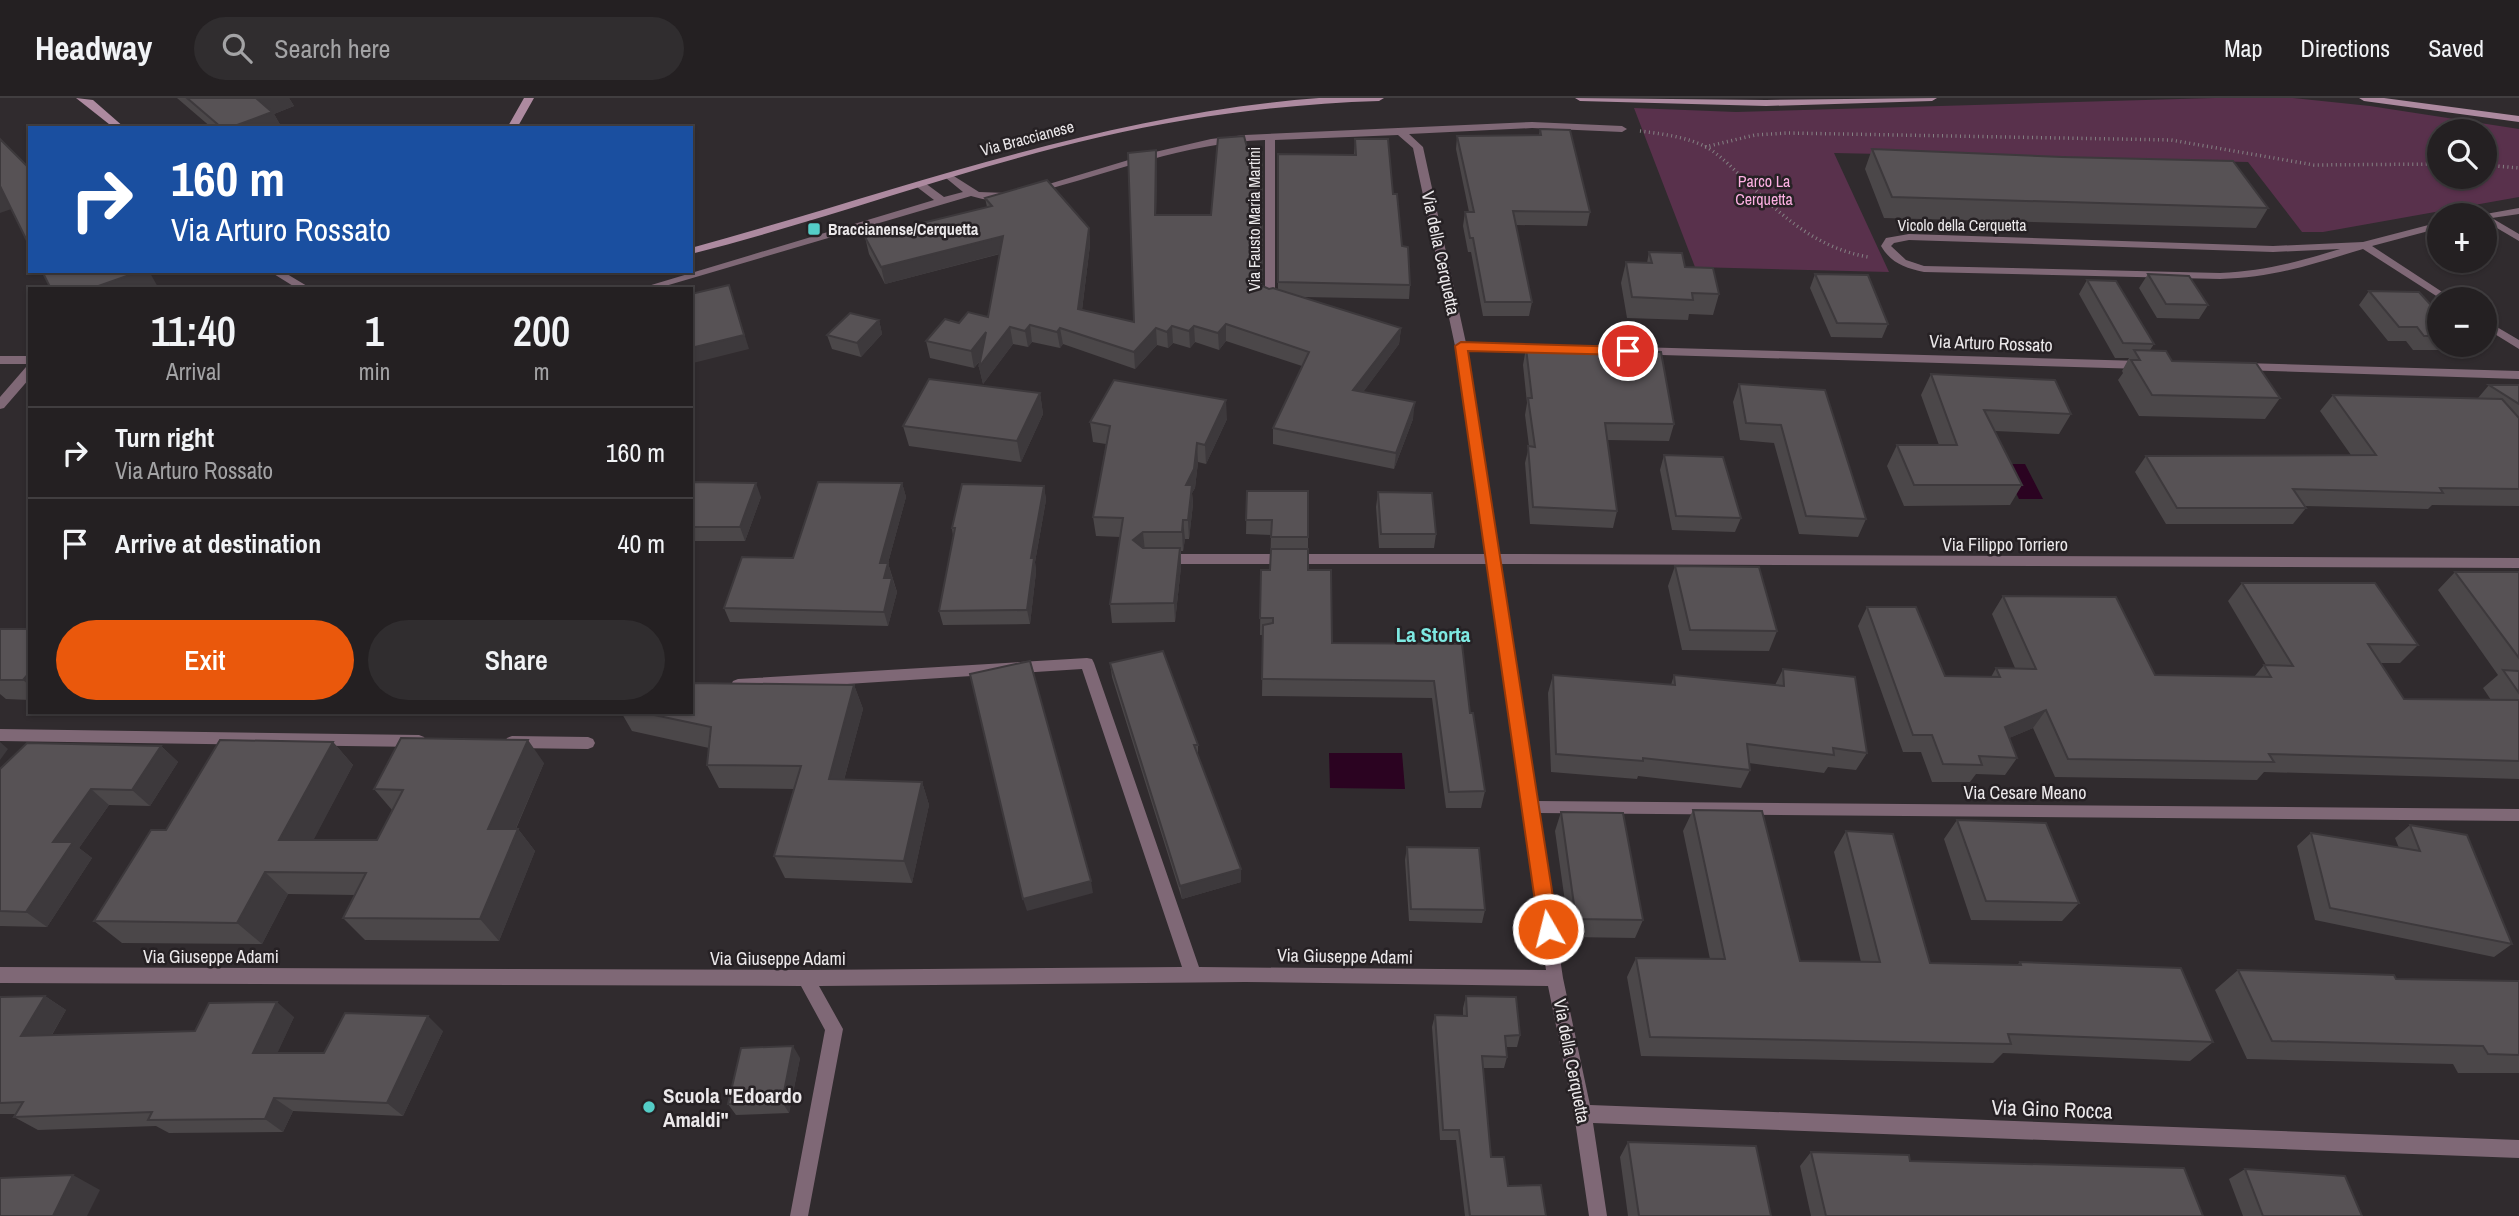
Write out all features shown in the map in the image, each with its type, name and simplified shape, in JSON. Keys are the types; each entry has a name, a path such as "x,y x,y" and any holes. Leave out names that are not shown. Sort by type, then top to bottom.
{"street":[{"path":"81,98 90,102 118,126"},
{"path":"513,126 529,98"},
{"name":"Via Braccianese","path":"693,250 1093,137 1189,116 1297,102 1378,98"},
{"path":"1580,98 1766,103 1932,98"},
{"path":"2364,98 2519,119"},
{"path":"650,287 970,193 996,197 1016,195 1184,148 1219,141 1508,125 1622,129"},
{"name":"Via della Cerquetta","path":"1400,132 1413,141 1420,151 1461,346 1555,978 1583,1114 1598,1216"},
{"name":"Via Fausto Maria Martini","path":"1270,137 1270,300"},
{"path":"949,176 970,193"},
{"path":"921,184 942,201"},
{"path":"2497,215 2519,211"},
{"path":"2497,224 2519,238"},
{"name":"Vicolo della Cerquetta","path":"2364,245 2273,249 1909,237 1890,240 1886,246 1894,258 1924,269 2234,276 2287,269 2427,228"},
{"path":"2364,245 2429,287"},
{"path":"278,273 303,287"},
{"path":"2497,331 2519,345"},
{"name":"Via Arturo Rossato","path":"1461,346 2157,365"},
{"path":"0,360 28,360"},
{"path":"2227,367 2519,375"},
{"path":"0,405 28,372"},
{"name":"Via Filippo Torriero","path":"1145,559 2519,563"},
{"path":"719,686 1087,663 1193,975"},
{"path":"0,735 434,741"},
{"path":"490,742 588,743"},
{"name":"Via Cesare Meano","path":"1530,807 2519,815"},
{"name":"Via Giuseppe Adami","path":"0,975 806,978 1193,975 1555,978"},
{"path":"799,1216 834,1029 806,978"},
{"name":"Via Gino Rocca","path":"1583,1114 2519,1149"}],"path":[{"path":"1622,129 1664,134 1705,147 1723,159 1793,225 1818,242 1862,257 1894,258"},
{"path":"1705,147 1755,135 1787,133 2077,137 2171,140 2331,166 2427,164"},
{"path":"2497,166 2519,168"}],"green space":[{"name":"Parco La Cerquetta","path":"2293,98 2454,119 2427,119 2427,189 2497,189 2497,126 2519,129 2519,197 2485,203 2427,203 2427,213 2323,232 2302,232 2248,162 1834,153 1889,272 1695,267 1634,108 1736,112"}],"shaded area":[{"path":"2002,464 2025,464 2043,499 2019,499"},
{"path":"1329,753 1402,753 1405,789 1330,788"}],"building":[{"path":"187,98 260,98 257,99 272,112 234,126 220,126"},
{"path":"1540,129 1570,130 1590,212 1513,211 1532,302 1485,302 1473,238 1470,238 1465,212 1474,212 1457,136 1541,135"},
{"path":"1244,136 1248,151 1262,152 1262,280 1247,279 1269,289 1401,328 1353,390 1415,402 1396,453 1273,428 1309,352 1226,324 1218,333 1194,326 1189,331 1172,326 1167,332 1156,328 1134,352 1060,328 1057,332 1030,325 1025,331 1010,327 979,367 986,332 971,351 926,341 945,319 959,323 968,312 988,317 1003,236 881,267 865,237 992,206 985,198 1047,180 1089,228 1078,309 1134,322 1128,153 1156,150 1155,215 1211,215 1218,138"},
{"path":"0,139 28,167 28,243 0,186"},
{"path":"1355,139 1388,139 1393,194 1397,194 1402,246 1408,247 1410,285 1278,282 1278,154 1356,155"},
{"path":"1872,149 2233,161 2268,208 1892,197"},
{"path":"1649,252 1682,253 1685,267 1713,268 1719,294 1692,293 1693,300 1632,297 1626,262 1652,263"},
{"path":"43,273 135,273 96,287 50,287"},
{"path":"1815,274 1868,275 1888,324 1837,323"},
{"path":"2148,274 2189,276 2208,305 2166,304"},
{"path":"2087,280 2116,281 2154,344 2123,343"},
{"path":"729,285 744,335 693,348 693,294"},
{"path":"170,286 271,286 270,287"},
{"path":"2369,291 2419,292 2427,301 2427,336 2417,327 2399,327"},
{"path":"850,313 879,320 857,343 827,335"},
{"path":"1526,348 1661,352 1674,424 1605,423 1617,511 1533,507 1528,446 1535,447 1528,398 1532,398"},
{"path":"2134,350 2166,351 2172,361 2256,363 2280,398 2152,395 2131,360 2140,360"},
{"path":"1931,374 2055,380 2071,414 1984,410 2022,485 1914,485 1897,445 1957,445"},
{"path":"929,379 1040,393 1017,441 903,426"},
{"path":"1114,380 1226,400 1205,445 1197,443 1194,469 1186,485 1192,485 1188,520 1183,520 1182,532 1143,532 1133,540 1143,548 1180,548 1174,603 1110,604 1123,518 1093,517 1110,426 1090,422"},
{"path":"1739,384 1825,390 1866,519 1806,516 1781,425 1746,423"},
{"path":"2489,385 2519,385 2519,404"},
{"path":"2333,395 2502,399 2519,418 2519,489 2440,488 2443,493 2293,489 2306,508 2177,508 2146,456 2376,455"},
{"path":"1664,455 1723,457 1741,518 1676,516"},
{"path":"693,482 756,483 740,527 693,527"},
{"path":"818,482 902,483 880,563 888,563 884,578 892,578 884,612 724,608 742,557 793,558"},
{"path":"962,484 1044,486 1031,558 1034,558 1027,610 939,611"},
{"path":"1247,491 1308,491 1308,537 1271,537 1272,520 1246,520"},
{"path":"1378,492 1432,493 1436,534 1381,534"},
{"path":"1271,549 1308,549 1308,570 1331,570 1332,643 1462,644 1470,713 1473,713 1485,791 1449,792 1434,681 1262,679 1263,625 1273,623 1273,618 1260,618 1261,570 1270,570"},
{"path":"1675,566 1759,567 1777,631 1690,630"},
{"path":"2455,572 2519,572 2519,658"},
{"path":"2242,583 2375,583 2418,645 2368,644 2404,699 2519,700 2519,761 2269,754 2274,762 2068,759 2046,710 2005,727 2017,758 1979,756 1982,765 1943,764 1932,735 1913,735 1867,607 1916,607 1945,676 2000,677 1996,668 2036,669 2003,596 2116,597 2155,675 2271,677 2264,665 2293,666"},
{"path":"0,629 28,629 28,674 23,680 0,680"},
{"path":"1163,651 1198,745 1194,745 1241,869 1180,886 1110,663"},
{"path":"1030,661 1091,881 1023,899 970,674"},
{"path":"1783,669 1855,677 1867,753 1833,748 1834,755 1747,744 1750,770 1643,758 1643,761 1556,754 1553,675 1675,685 1674,675 1784,686"},
{"path":"2503,670 2519,671 2519,693"},
{"path":"693,683 854,685 829,779 922,782 904,861 774,856 801,766 707,765 711,727 649,714 693,714"},
{"path":"401,738 528,740 488,829 518,829 480,919 343,918 366,873 265,872 237,923 94,921 151,830 166,830 220,740 333,742 279,840 377,840 403,790 374,789"},
{"path":"27,743 161,746 132,790 91,789 53,842 73,842 26,912 0,911 0,769"},
{"path":"1693,810 1762,811 1800,961 1880,962 1846,831 1893,834 1930,963 2021,965 2020,962 2181,968 2213,1042 2008,1034 2011,1044 1650,1037 1636,958 1725,959"},
{"path":"1561,812 1623,813 1643,920 1576,919"},
{"path":"1957,820 2046,823 2079,903 1986,901"},
{"path":"2410,825 2467,835 2512,944 2330,908 2311,833 2420,851"},
{"path":"1407,847 1479,848 1485,910 1411,909"},
{"path":"2238,970 2394,975 2396,979 2519,981 2519,1055 2488,1054 2483,1046 2272,1041"},
{"path":"45,996 21,1036 195,1031 209,1003 277,1002 253,1053 324,1053 345,1013 428,1016 387,1103 274,1098 265,1119 148,1120 152,1112 14,1117 23,1102 0,1103 0,997"},
{"path":"1466,996 1516,997 1520,1035 1505,1036 1507,1057 1482,1056 1491,1157 1504,1157 1508,1186 1541,1185 1546,1216 1470,1216 1459,1130 1443,1130 1435,1015 1467,1016"},
{"path":"793,1046 782,1102 728,1104 741,1048"},
{"path":"1628,1142 1756,1146 1771,1216 1639,1216"},
{"path":"1811,1152 1909,1155 1910,1161 2184,1168 2203,1216 1826,1216"},
{"path":"2245,1169 2345,1176 2362,1216 2263,1216"},
{"path":"73,1175 53,1216 0,1216 0,1178"}],"place":[{"name":"Braccianense/Cerquetta","path":"814,229"},
{"name":"Scuola \"Edoardo Amaldi\"","path":"649,1107"}],"district":[{"name":"La Storta","path":"1433,634"}],"route":[{"path":"1548,929 1496,596 1461,346 1628,351"}]}
